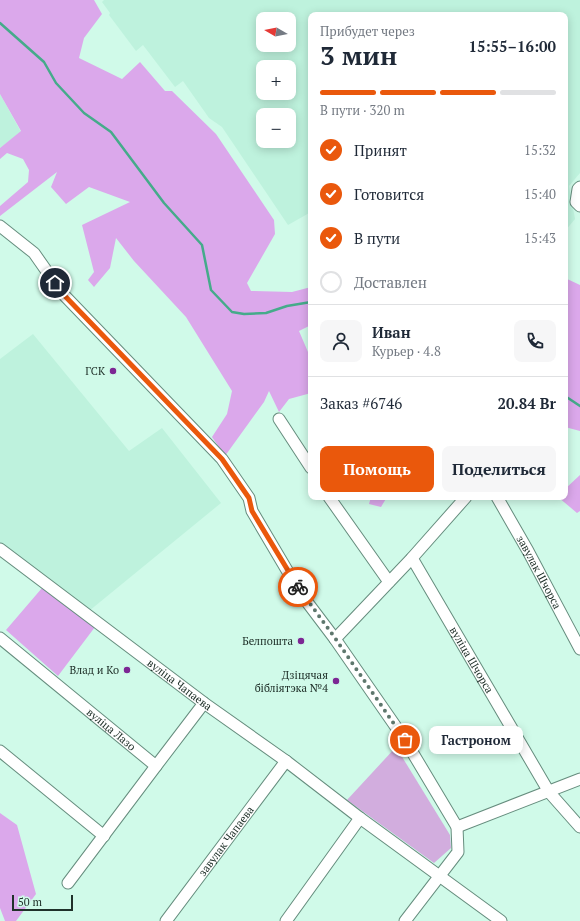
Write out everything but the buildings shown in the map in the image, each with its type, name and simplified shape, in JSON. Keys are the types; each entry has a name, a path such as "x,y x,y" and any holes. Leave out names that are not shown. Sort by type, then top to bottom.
{"street":[{"path":"579,188 576,202 580,206"},
{"path":"0,226 34,253 62,293 222,459 249,498 252,511 301,594 335,638 405,740 457,827 458,852 405,921"},
{"path":"280,418 308,463"},
{"path":"331,500 389,582"},
{"path":"335,638 412,558 463,500"},
{"name":"завулак Шчорса","path":"499,500 528,551 580,649"},
{"name":"вуліца Чапаева","path":"0,549 204,703 286,761 360,818 501,921"},
{"name":"вуліца Шчорса","path":"412,558 549,792 580,827"},
{"name":"вуліца Лазо","path":"0,638 156,766"},
{"path":"68,883 204,703"},
{"path":"0,751 104,836"},
{"name":"завулак Чапаева","path":"166,921 286,761"},
{"path":"457,827 580,779"},
{"path":"286,921 360,818"}],"shaded area":[{"path":"0,0 94,0 102,14 84,38 79,58 122,79 140,62 165,91 172,91 216,134 274,220 275,234 247,283 251,291 292,292 308,288 308,326 299,331 308,352 308,394 289,399 279,412 269,391 264,402 225,456 212,437 227,414 232,391 186,317 134,261 116,238 110,268 94,287 88,280 94,272 82,225 130,202 89,187 66,204 51,187 57,172 0,216 0,206 28,182 29,170 23,159 7,153 0,159 0,148 21,131 0,94"},
{"path":"104,0 580,0 580,173 569,186 575,219 568,227 568,12 308,12 308,214 288,225 222,127 209,118 183,81 175,87 143,45 136,51 109,15 110,13 102,2"},
{"path":"0,94 21,132 0,148"},
{"path":"568,279 580,285 580,431 568,428"},
{"path":"33,334 129,451 162,428 221,503 89,611 0,543 0,359"},
{"path":"580,475 580,511 577,513 562,500 568,500 568,486"},
{"path":"370,500 385,500 381,507 369,504"},
{"path":"42,588 95,627 58,676 6,630"},
{"path":"396,747 450,835 451,848 434,863 347,800"},
{"path":"0,813 17,825 36,894 16,921 5,921 0,908"}],"waterway":[{"path":"0,23 44,62 56,83 84,113 111,132 164,203 202,245 211,290 232,312 244,314 266,313 287,306 308,302"},
{"path":"568,398 580,406"}],"way so far":[{"path":"298,587 301,594 335,638 405,740"}],"place":[{"name":"ГСК","path":"113,371"},
{"name":"Белпошта","path":"301,641"},
{"name":"Влад и Ко","path":"127,670"},
{"name":"Дзіцячая бібліятэка №4","path":"336,681"},
{"name":"Гастроном","path":"405,740"}],"route":[{"path":"55,283 62,293 222,459 249,498 252,511 298,587"}]}
